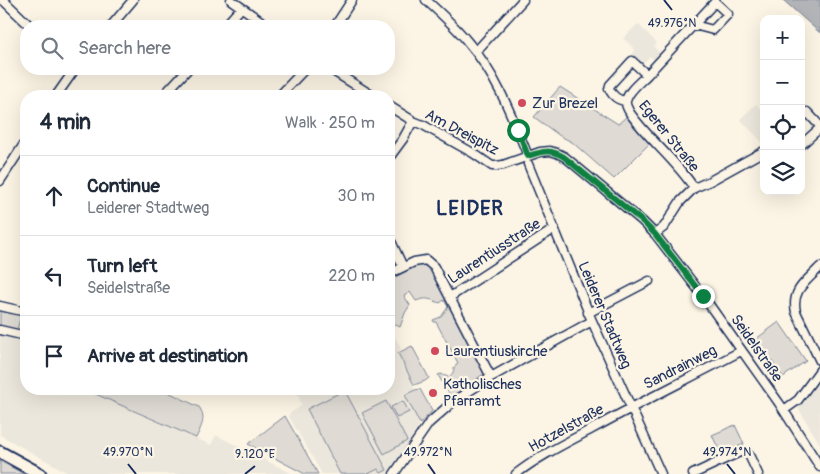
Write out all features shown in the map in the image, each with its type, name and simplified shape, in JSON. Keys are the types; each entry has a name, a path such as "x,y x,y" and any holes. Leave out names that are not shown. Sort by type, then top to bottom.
{"main road":[{"path":"0,452 40,474"}],"street":[{"path":"0,5 4,0 24,20"},
{"path":"116,20 133,0"},
{"path":"231,0 259,20"},
{"path":"339,20 352,0"},
{"name":"Leiderer Stadtweg","path":"426,0 461,34 475,51 496,82 508,106 588,313 661,474"},
{"path":"475,51 522,0"},
{"path":"230,20 241,8"},
{"name":"Egerer Straße","path":"694,25 629,94 626,101 626,106 634,118 674,162 694,188"},
{"name":"Egerer Straße","path":"626,101 619,100 613,95 609,89 610,85 632,61 647,75"},
{"path":"60,90 70,75"},
{"path":"169,90 182,75"},
{"path":"286,90 299,75"},
{"path":"340,75 364,90"},
{"name":"Am Dreispitz","path":"395,110 473,152 492,166 527,159"},
{"path":"805,114 807,112 820,127 805,141"},
{"path":"395,150 413,121"},
{"name":"Seidelstraße","path":"527,159 540,152 550,151 564,157 642,221 655,234 703,296 784,410 820,467"},
{"path":"655,234 664,227 680,202 694,188 760,153"},
{"path":"0,181 20,157"},
{"name":"Laurentiusstraße","path":"450,297 554,229"},
{"path":"395,250 403,267"},
{"path":"395,271 421,260 426,260 434,267 490,376"},
{"path":"820,268 796,293 794,305 820,361"},
{"path":"588,313 649,281"},
{"path":"0,306 20,311"},
{"path":"394,474 429,423 454,401 490,376 592,321"},
{"path":"0,330 20,335"},
{"name":"Sandrainweg","path":"631,408 742,351"},
{"path":"784,410 798,400 820,370"},
{"name":"Hotzelstraße","path":"516,474 545,454 631,408"},
{"path":"692,474 740,452 744,452 749,455 758,474"}],"shaded area":[{"path":"783,0 820,0 820,33 805,20 805,15 800,15"},
{"path":"638,24 657,43 654,47 660,53 654,60 650,56 642,65 632,55 635,50 623,38"},
{"path":"560,87 618,124 626,117 650,143 614,179 572,142 560,136 534,117"},
{"path":"756,104 760,108 760,140 740,119"},
{"path":"417,265 426,266 430,269 485,373 451,397 438,375 441,374 448,377 452,374 454,367 458,363 436,322 433,320 441,317 448,307 444,300 440,303 428,299 416,301 410,292 404,296 410,305 400,327 395,324 395,277"},
{"path":"0,309 20,314 20,395 98,395 211,445 216,435 293,474 70,474 0,435"},
{"path":"0,311 20,315 17,330 0,326"},
{"path":"779,322 806,361 783,377 756,339"},
{"path":"395,337 401,348 398,353 415,390 405,395 420,424 388,474 322,474 288,415 302,405 298,395 395,395"},
{"path":"412,346 429,378 414,385 398,353"},
{"path":"820,379 820,444 796,405"},
{"path":"420,389 432,411 420,424 405,395"},
{"path":"98,395 174,395 199,407 203,419 196,438"},
{"path":"335,395 347,395 387,470 381,473 378,469 368,474 340,474 307,409"},
{"path":"386,401 407,441 384,454 362,413"},
{"path":"403,401 409,412 397,418 391,407"},
{"path":"285,416 318,474 305,474 248,444"},
{"path":"735,425 744,444 721,454 712,435"},
{"path":"0,461 24,474 0,474"}],"place":[{"name":"Zur Brezel","path":"522,103"},
{"name":"Laurentiuskirche","path":"435,351"},
{"name":"Katholisches Pfarramt","path":"433,393"}],"district":[{"name":"LEIDER","path":"470,208"}],"route":[{"path":"518,130 528,156 540,152 550,151 557,153 642,221 655,234 703,296"}]}
